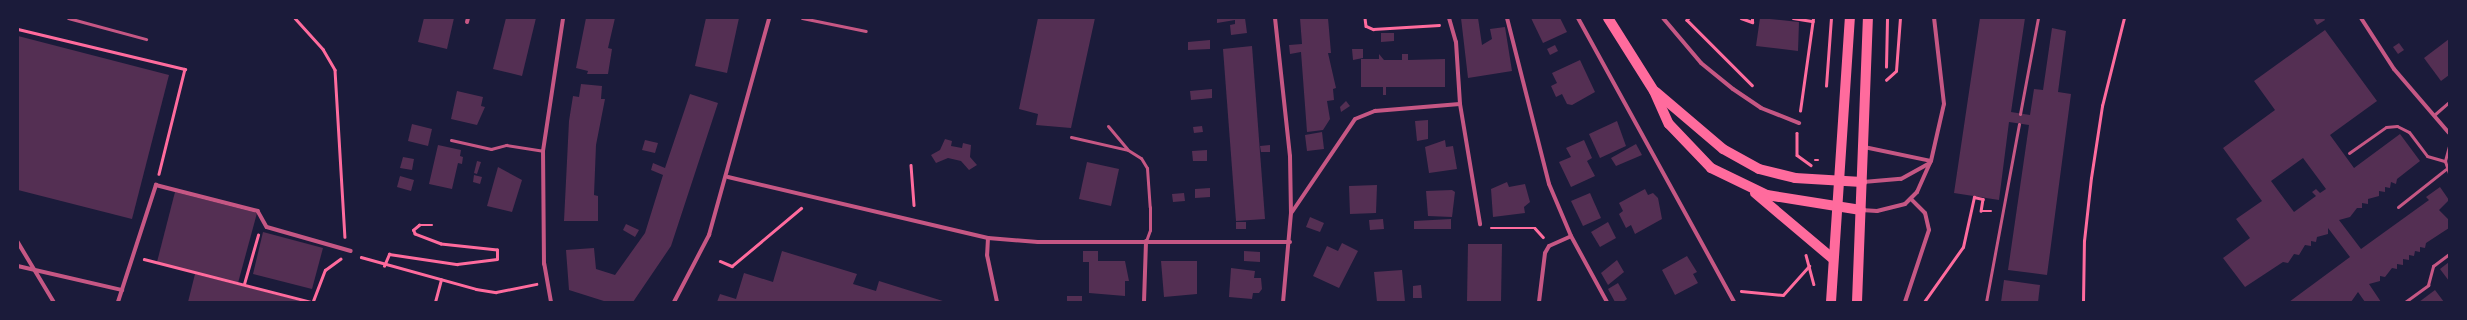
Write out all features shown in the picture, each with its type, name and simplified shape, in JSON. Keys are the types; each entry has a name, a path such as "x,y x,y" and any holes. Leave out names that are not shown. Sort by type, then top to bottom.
{"main road":[{"path":"1608,18 1654,91 1669,124 1696,156 1751,190 1791,227 1814,240 1832,258"},
{"path":"1831,302 1835,207 1850,18"},
{"path":"1857,302 1868,18"},
{"path":"1654,91 1723,149 1749,164 1794,178 1862,182"},
{"path":"1751,190 1780,199 1861,210"}],"street":[{"path":"551,302 546,282 543,151 563,18"},
{"path":"674,302 710,235 728,176 769,18"},
{"path":"1275,18 1290,156 1290,242 1283,302"},
{"path":"1454,18 1450,20 1461,82 1460,104 1480,224"},
{"path":"1507,18 1537,148 1571,236 1607,302"},
{"path":"1578,18 1734,302"},
{"path":"1663,18 1701,63 1755,104 1799,123"},
{"path":"1861,210 1895,208 1912,199 1932,161 1944,104 1934,18"},
{"path":"2361,18 2394,69 2434,114 2449,134"},
{"path":"1291,213 1354,119 1375,111 1460,104"},
{"path":"1864,147 1894,156 1932,161"},
{"path":"1862,182 1882,183 1906,177 1932,161"},
{"path":"728,176 988,238 1290,242"},
{"path":"118,302 156,185 258,212 267,227 351,251"},
{"path":"1905,302 1929,230 1925,213 1912,199"},
{"path":"1539,302 1545,253 1549,246 1571,236"},
{"path":"988,238 987,255 997,302"},
{"path":"1144,302 1146,241"},
{"path":"18,242 54,302"},
{"path":"18,266 122,290"}],"lane":[{"path":"68,18 146,40"},
{"path":"802,18 866,31"},
{"path":"2020,114 2038,18"},
{"path":"2434,114 2449,102"},
{"path":"1986,302 2018,124"},
{"path":"1108,126 1128,150 1141,158 1147,168 1150,230 1146,241"},
{"path":"2349,153 2386,127 2397,126 2409,132 2427,156 2445,161"},
{"path":"1071,138 1128,150"},
{"path":"451,140 491,149 506,145 543,151"},
{"path":"2449,146 2445,161 2446,169 2449,173"},
{"path":"2398,207 2446,169"},
{"path":"2405,302 2428,285 2433,266 2449,254"}],"path":[{"path":"295,18 323,50 335,70 342,224 351,251 367,262 496,292 546,282"},
{"path":"1365,18 1366,26 1372,29 1438,25"},
{"path":"1689,18 1687,20 1756,89 1755,104"},
{"path":"1741,18 1752,22 1752,18"},
{"path":"1793,18 1813,19 1807,58"},
{"path":"1826,86 1831,18"},
{"path":"1886,67 1887,18"},
{"path":"1886,80 1896,71 1900,18"},
{"path":"2083,302 2084,241 2091,178 2102,106 2124,18"},
{"path":"18,29 185,69 156,185"},
{"path":"911,166 914,205"},
{"path":"1924,302 1963,247 1974,197 1983,199 1981,211 1991,212 1993,200 2004,202"},
{"path":"720,261 732,266 801,208"},
{"path":"244,284 262,218"},
{"path":"1480,224 1484,228 1534,228 1549,246"},
{"path":"384,266 389,254 457,264 497,259 497,250 441,244 415,234 414,230 419,225 432,225"},
{"path":"132,256 313,301 324,270 351,251"},
{"path":"1806,254 1814,284"},
{"path":"1728,291 1783,295 1809,266"},
{"path":"436,302 441,280"}],"building":[{"path":"424,18 454,18 447,49 418,42"},
{"path":"506,18 536,18 522,76 493,69"},
{"path":"586,18 615,18 608,48 612,49 608,74 587,74 588,71 576,68"},
{"path":"706,18 739,18 727,73 695,66"},
{"path":"1038,18 1095,18 1071,128 1036,125 1038,114 1019,109"},
{"path":"1217,18 1245,18 1247,33 1231,35 1230,25 1235,24 1235,20 1217,23"},
{"path":"1300,18 1328,18 1331,53 1328,53 1336,88 1333,89 1334,100 1327,101 1330,119 1323,130 1307,132 1301,52 1290,54 1289,45 1302,44"},
{"path":"1461,18 1478,18 1482,45 1492,39 1490,29 1505,27 1512,71 1468,78"},
{"path":"1531,18 1560,18 1567,32 1543,43"},
{"path":"1760,18 1799,22 1798,51 1756,46"},
{"path":"1980,18 2025,18 2011,112 2030,115 2034,89 2043,90 2052,28 2066,31 2058,92 2071,94 2047,275 2008,270 2029,125 2009,122 1999,200 1954,193"},
{"path":"2313,18 2324,18 2325,20 2317,25"},
{"path":"2325,30 2377,101 2330,135 2354,168 2400,134 2420,161 2397,179 2396,184 2391,182 2390,188 2385,187 2385,192 2379,191 2379,196 2368,199 2368,204 2362,203 2362,208 2357,208 2350,217 2339,220 2361,249 2429,200 2426,197 2440,187 2449,200 2439,210 2449,220 2449,228 2426,243 2425,248 2420,247 2420,252 2415,251 2414,256 2409,255 2409,260 2403,259 2403,265 2397,264 2397,269 2392,268 2385,277 2380,276 2380,281 2369,284 2381,302 2365,302 2358,292 2351,302 2289,302 2350,257 2328,228 2328,234 2317,237 2316,242 2311,241 2311,246 2305,245 2299,255 2294,254 2288,263 2283,262 2245,287 2223,258 2250,238 2236,219 2262,201 2223,148 2275,110 2254,81","holes":["2303,158 2326,189 2320,193 2316,189 2312,192 2316,196 2294,212 2271,181"]},
{"path":"1381,33 1394,33 1394,41 1381,42"},
{"path":"18,36 169,75 132,219 18,190"},
{"path":"2449,39 2449,75 2441,81 2424,58"},
{"path":"1210,40 1210,49 1188,50 1188,42"},
{"path":"2399,43 2404,50 2398,54 2393,47"},
{"path":"1555,45 1558,51 1550,55 1547,49"},
{"path":"1252,46 1265,219 1236,221 1223,49"},
{"path":"1352,49 1363,49 1363,58 1353,60"},
{"path":"1379,54 1384,60 1402,60 1402,54 1408,54 1408,60 1445,59 1445,87 1386,87 1386,95 1383,95 1383,87 1361,87 1361,59 1379,59"},
{"path":"1580,60 1595,92 1572,105 1567,104 1562,94 1556,97 1551,86 1557,83 1552,73"},
{"path":"581,84 602,86 601,99 605,99 596,145 594,195 598,196 598,221 564,221 569,121 573,96 579,97"},
{"path":"1212,89 1212,98 1191,100 1190,91"},
{"path":"457,91 483,97 481,106 485,107 477,125 451,119"},
{"path":"690,94 718,103 671,246 633,302 607,302 569,290 566,250 594,248 596,269 615,275 645,233 663,175 651,170 653,163 665,168"},
{"path":"1346,101 1350,106 1341,112 1340,107"},
{"path":"1428,120 1428,139 1417,141 1415,121"},
{"path":"1617,121 1626,146 1600,158 1589,134"},
{"path":"412,124 432,129 428,146 408,141"},
{"path":"1202,126 1203,132 1194,133 1193,127"},
{"path":"1322,132 1324,149 1307,151 1305,135"},
{"path":"945,139 952,141 951,146 962,148 963,143 971,145 970,157 977,165 969,170 961,161 948,158 936,163 931,155 940,150"},
{"path":"645,140 658,143 655,153 642,150"},
{"path":"1445,140 1446,147 1453,146 1457,169 1429,173 1425,147"},
{"path":"1584,140 1592,158 1587,161 1595,176 1571,187 1559,162 1571,157 1566,148"},
{"path":"1636,144 1642,155 1616,166 1611,158"},
{"path":"438,145 461,150 460,156 463,157 462,164 458,163 452,189 429,184"},
{"path":"1270,145 1270,152 1261,152 1260,146"},
{"path":"1207,150 1207,161 1193,161 1192,151"},
{"path":"403,157 414,159 412,170 400,168"},
{"path":"477,161 481,162 477,174 474,173"},
{"path":"1087,162 1119,169 1111,206 1079,199"},
{"path":"498,167 522,180 512,212 487,206"},
{"path":"474,175 482,177 480,184 473,182"},
{"path":"400,176 414,180 411,191 397,187"},
{"path":"1507,182 1509,187 1525,184 1530,202 1524,207 1525,213 1493,217 1491,189"},
{"path":"1377,185 1376,213 1350,214 1349,186"},
{"path":"1210,188 1210,197 1195,198 1195,189"},
{"path":"1645,189 1648,195 1653,193 1658,198 1662,219 1635,234 1631,225 1626,228 1619,214 1623,211 1619,203"},
{"path":"1452,190 1455,192 1452,217 1428,216 1426,191"},
{"path":"175,192 257,213 238,283 157,262"},
{"path":"1184,193 1185,201 1173,202 1172,194"},
{"path":"1590,193 1601,218 1583,226 1571,201"},
{"path":"1310,217 1324,223 1320,232 1306,227"},
{"path":"1383,219 1384,229 1370,230 1369,220"},
{"path":"1451,219 1451,229 1414,229 1414,221"},
{"path":"1236,222 1246,222 1246,229 1236,229"},
{"path":"1608,222 1616,238 1600,247 1591,232"},
{"path":"626,224 639,230 635,237 623,230"},
{"path":"263,232 323,248 312,289 253,274"},
{"path":"1342,243 1358,251 1339,288 1313,276 1327,246 1338,251"},
{"path":"1468,244 1502,244 1501,302 1467,302"},
{"path":"782,251 857,274 853,284 876,291 879,281 946,302 717,302 720,294 736,299 744,273 773,282"},
{"path":"1083,251 1098,251 1098,261 1125,261 1129,281 1125,281 1125,296 1089,293 1089,262 1083,262"},
{"path":"1244,251 1260,252 1260,262 1244,261"},
{"path":"1687,256 1697,272 1693,274 1698,283 1675,295 1662,270"},
{"path":"1617,260 1624,272 1608,285 1601,273"},
{"path":"1161,261 1197,261 1197,294 1164,297"},
{"path":"2449,262 2449,281 2440,269"},
{"path":"1231,268 1255,271 1254,278 1261,278 1262,289 1259,293 1253,293 1252,299 1229,297"},
{"path":"1402,270 1405,302 1377,302 1374,272"},
{"path":"195,274 301,301 301,302 188,302"},
{"path":"2004,280 2040,285 2038,302 2001,302"},
{"path":"1618,283 1627,299 1623,302 1615,302 1608,289"},
{"path":"1421,285 1422,298 1413,298 1413,286"},
{"path":"2435,290 2444,302 2419,302"},
{"path":"1067,296 1082,296 1082,302 1067,302"}]}
